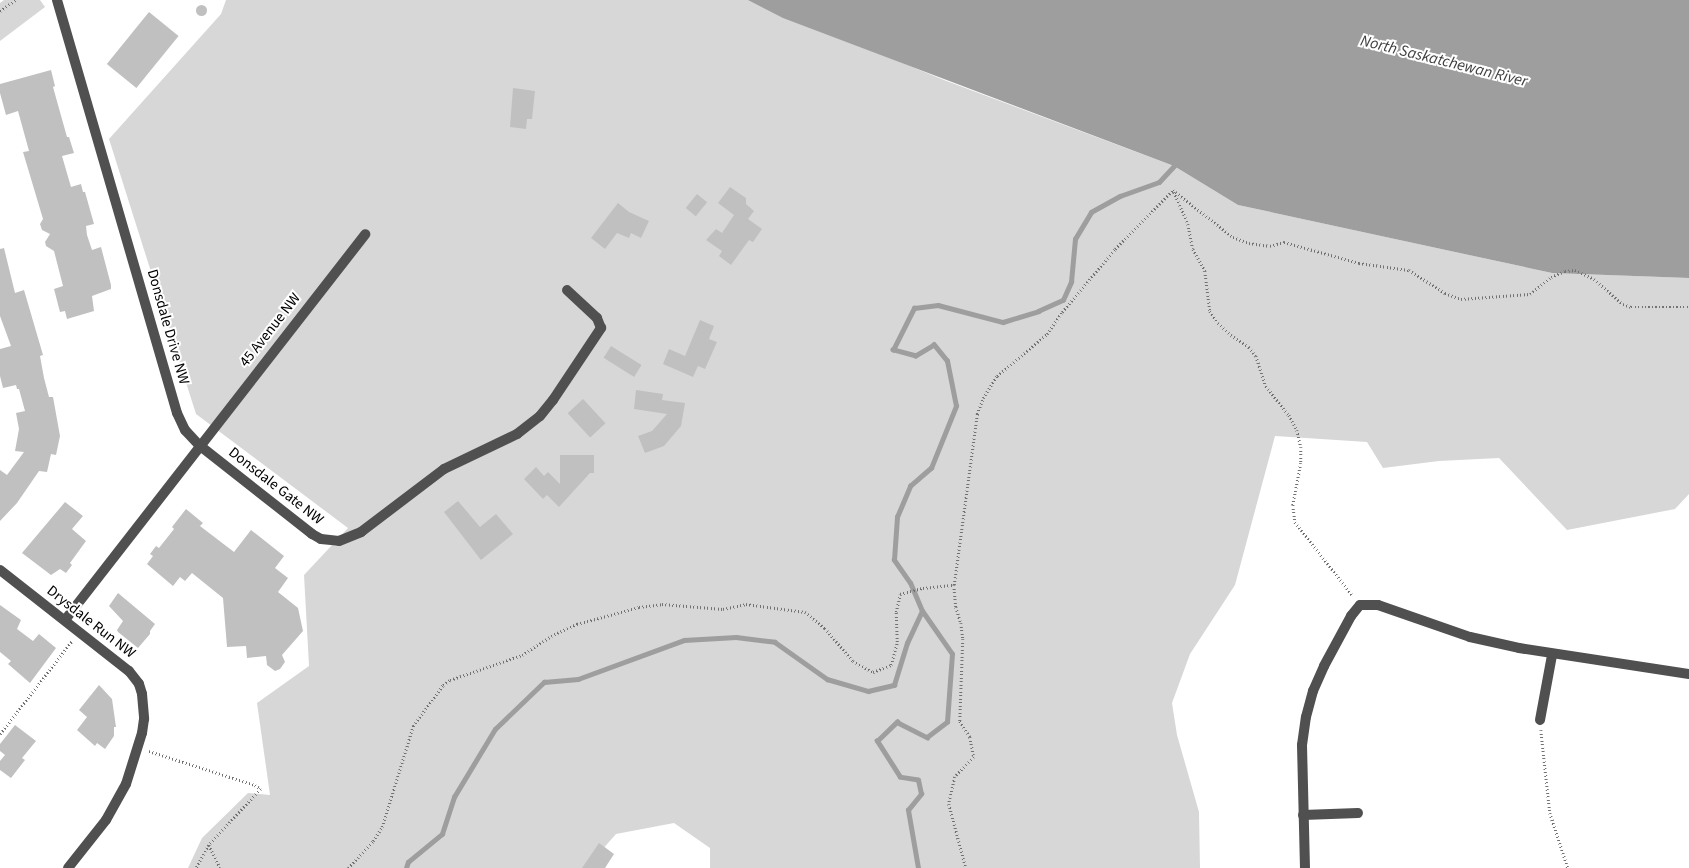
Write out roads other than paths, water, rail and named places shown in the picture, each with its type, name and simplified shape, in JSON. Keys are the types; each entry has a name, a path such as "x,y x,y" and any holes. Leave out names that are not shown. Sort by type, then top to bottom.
{"street":[{"name":"Donsdale Drive NW","path":"57,0 177,413 185,430 199,445"},
{"name":"45 Avenue NW","path":"199,445 365,234"},
{"name":"Donsdale Gate NW","path":"199,445 312,534 321,539 339,541 371,526 444,469 517,434 540,416 553,400 601,328 597,318 567,290"},
{"path":"65,620 199,445"},
{"name":"Drysdale Run NW","path":"0,570 129,671 139,684 144,712 139,748 118,802 68,868"},
{"path":"1305,868 1302,745 1306,717 1313,691 1324,666 1351,616 1360,605 1378,605 1470,638 1552,655 1689,674"},
{"path":"1540,720 1552,655"},
{"path":"1303,815 1358,813"}],"water":[{"name":"North Saskatchewan River","path":"748,0 1689,0 1689,278 1552,273 1238,205 1174,166 783,18"}],"waterway":[{"path":"918,868 908,810 921,794 918,780 900,777 877,741 897,722 927,737 947,722 952,654 922,611 910,583 894,560 897,517 910,486 931,468 956,406 947,361 934,345 916,356 893,350 914,308 938,305 1003,322 1038,311 1063,300 1071,282 1075,239 1091,212 1120,196 1159,182 1174,166"},
{"path":"406,868 408,862 442,834 454,797 495,729 544,682 578,679 684,640 736,637 775,642 827,679 868,691 894,685 907,643 922,611"}]}
